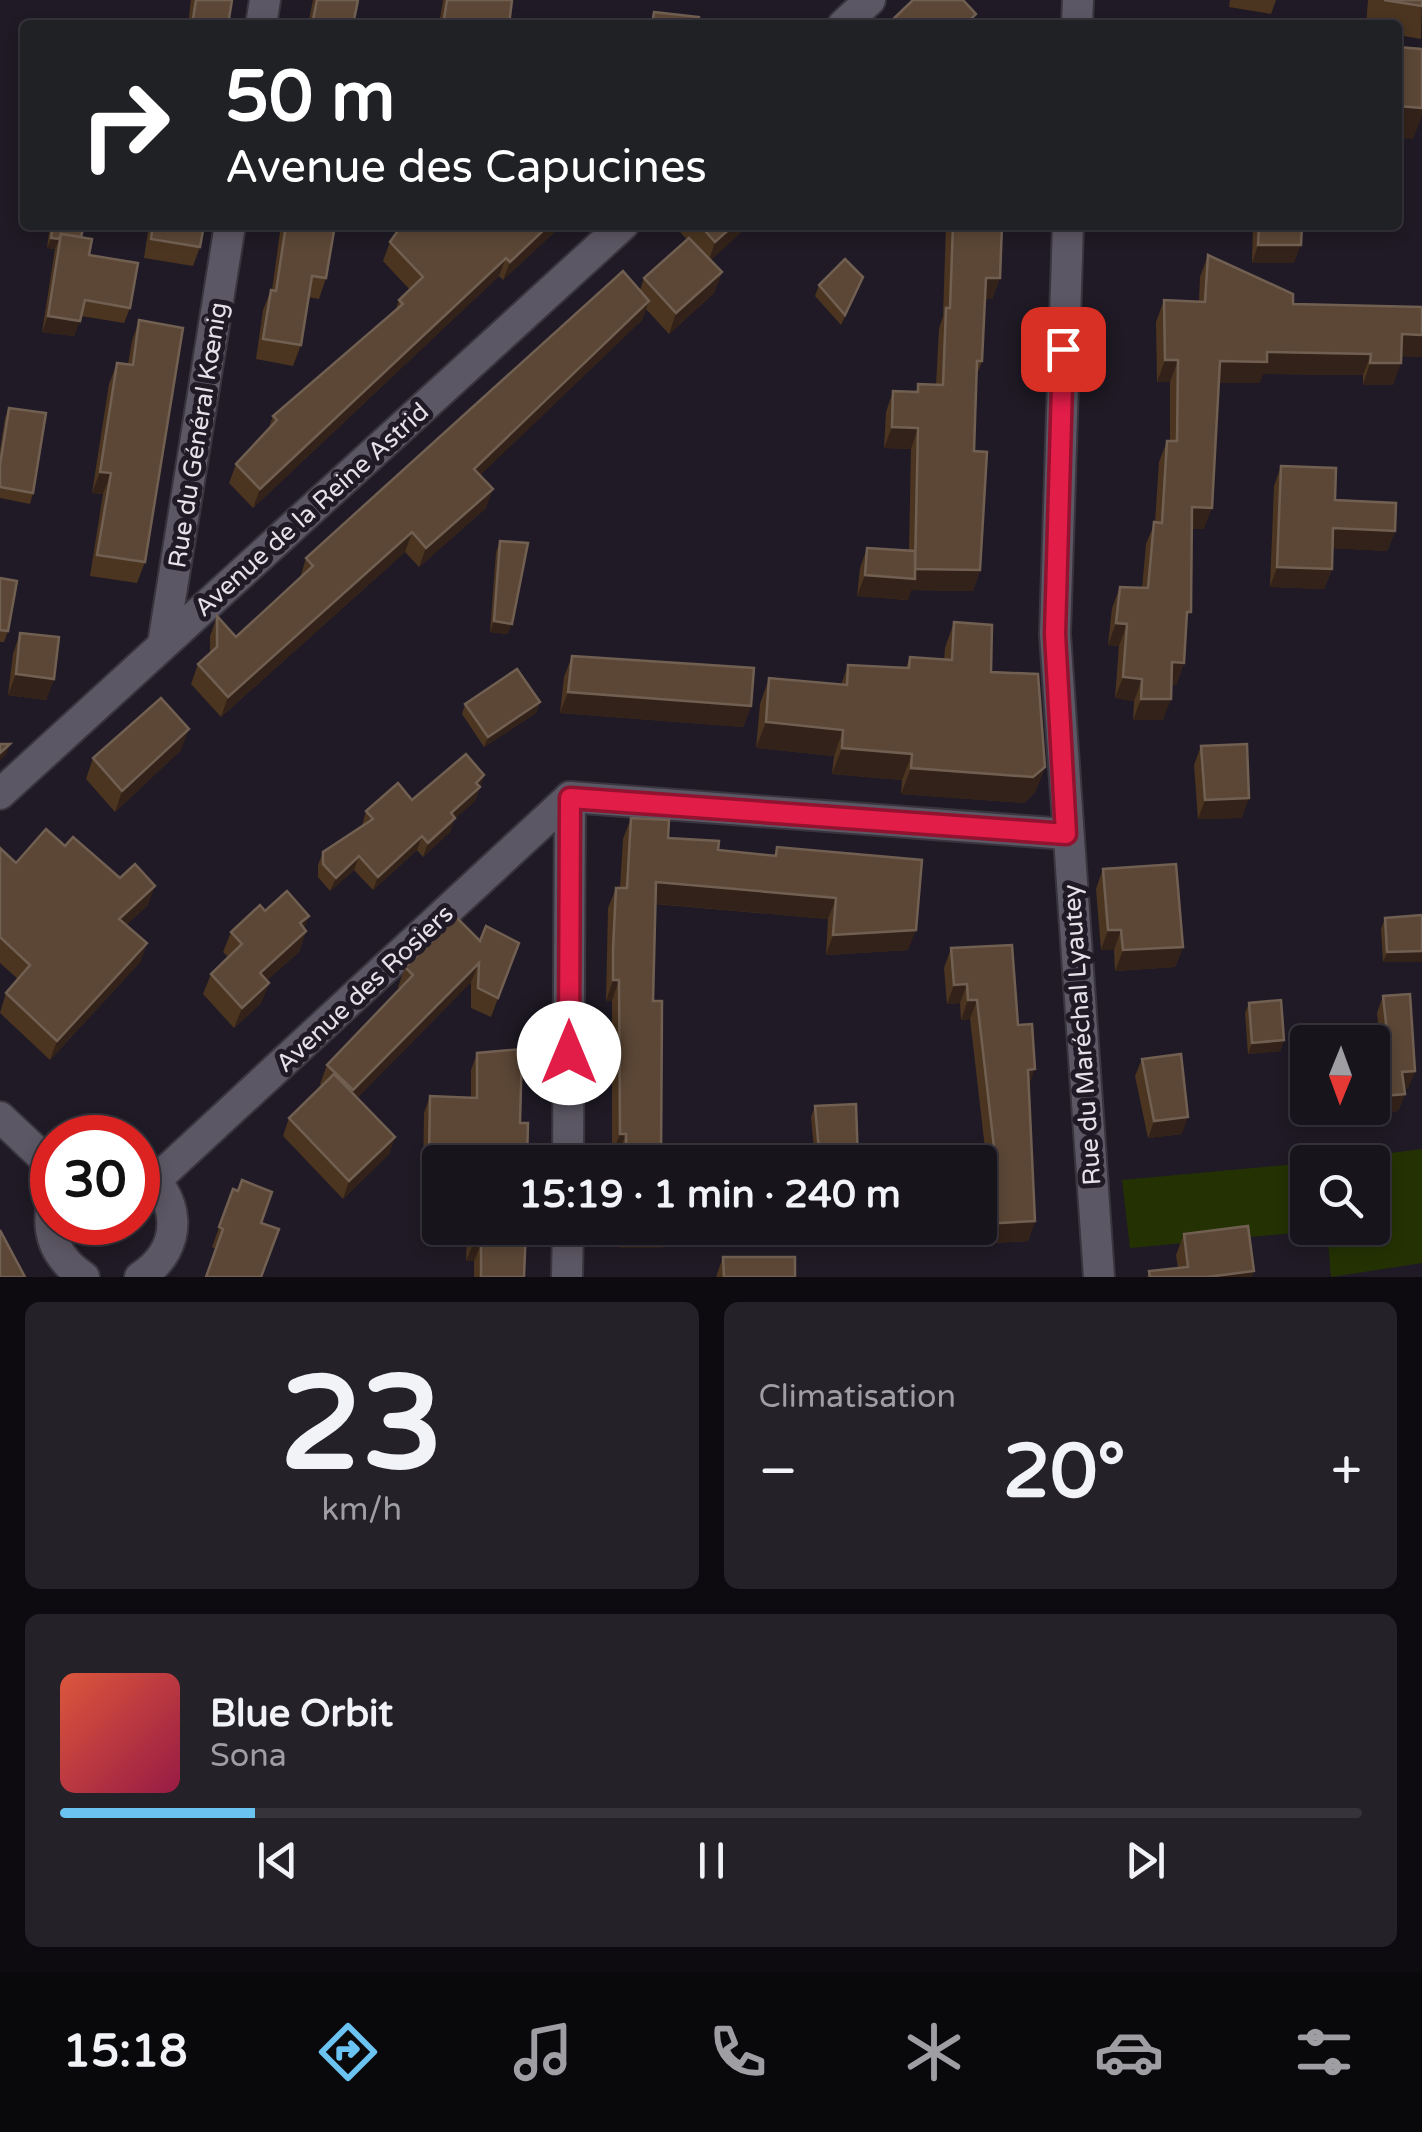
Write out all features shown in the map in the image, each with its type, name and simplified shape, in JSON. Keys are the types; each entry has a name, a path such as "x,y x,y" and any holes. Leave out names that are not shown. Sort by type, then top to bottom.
{"street":[{"path":"848,20 870,0"},
{"name":"Rue du Général Kœnig","path":"164,644 229,230"},
{"name":"Avenue de la Reine Astrid","path":"0,794 618,230"},
{"name":"Rue du Maréchal Lyautey","path":"1068,230 1055,634 1099,1277"},
{"path":"568,1145 570,798 1066,834"},
{"name":"Avenue des Rosiers","path":"160,1161 570,798"},
{"path":"0,1118 30,1146"},
{"path":"140,1277 155,1267 170,1244 174,1224 169,1197 160,1187"},
{"path":"54,1245 67,1266 84,1277"},
{"path":"567,1277 568,1245"}],"green space":[{"path":"1422,1149 1422,1263 1331,1277 1328,1245 1390,1245 1390,1153"},
{"path":"1290,1165 1290,1233 1130,1248 1122,1180"}],"building":[{"path":"196,0 232,0 229,20 193,20"},
{"path":"317,0 358,0 354,20 313,20"},
{"path":"447,0 512,0 510,20 444,20"},
{"path":"913,0 963,0 976,14 970,20 892,20"},
{"path":"1384,0 1422,0 1422,6"},
{"path":"654,12 699,17 699,20 653,20"},
{"path":"1402,47 1422,49 1422,108 1402,106"},
{"path":"52,230 83,230 81,237 61,234 59,239 51,238"},
{"path":"152,230 203,230 200,247 151,239"},
{"path":"285,230 334,230 326,278 312,276 301,345 263,339 271,290 276,291"},
{"path":"398,230 544,230 510,262 506,258 260,489 236,464 277,420 273,416 403,304 399,300 423,277 390,242"},
{"path":"704,230 728,230 715,242"},
{"path":"953,230 1002,230 1000,278 986,278 982,361 977,361 974,451 987,452 980,570 915,569 918,428 892,427 893,391 918,392 918,384 943,385 946,308 950,308"},
{"path":"1259,230 1302,230 1301,245 1258,245"},
{"path":"61,234 92,239 89,255 138,263 130,308 85,300 80,321 48,316"},
{"path":"689,238 722,272 676,313 644,278"},
{"path":"1208,255 1293,294 1293,304 1422,307 1422,335 1402,334 1401,363 1370,363 1371,354 1267,352 1267,362 1220,361 1212,508 1192,507 1191,612 1187,612 1184,663 1172,662 1171,699 1141,699 1142,679 1123,677 1127,624 1116,623 1120,587 1148,588 1154,522 1162,523 1167,441 1177,441 1178,360 1165,360 1164,300 1205,302"},
{"path":"845,259 863,277 845,315 819,285"},
{"path":"623,271 649,301 474,469 493,489 426,548 412,532 228,697 198,664 217,647 217,616 236,637 313,566 306,558"},
{"path":"139,320 183,328 145,562 97,555 111,473 100,472 117,363 133,365"},
{"path":"9,408 46,413 33,493 0,487"},
{"path":"1281,466 1336,468 1335,500 1396,503 1395,531 1333,528 1332,569 1277,567"},
{"path":"500,541 528,543 512,624 494,621"},
{"path":"867,548 915,551 915,579 865,575"},
{"path":"0,578 17,581 8,631 0,630"},
{"path":"954,622 992,625 991,672 1038,674 1045,767 1033,777 911,768 912,754 842,748 843,730 766,722 769,678 847,685 848,665 909,668 910,657 952,660"},
{"path":"20,633 59,637 54,679 16,674"},
{"path":"572,656 754,668 751,706 568,692"},
{"path":"517,669 540,702 488,737 465,704"},
{"path":"161,698 189,729 122,791 93,758"},
{"path":"1247,744 1249,798 1205,800 1201,746"},
{"path":"466,754 484,775 476,783 480,787 451,813 455,818 428,843 422,836 378,877 359,856 336,878 323,864 323,852 373,819 366,811 398,783 412,800"},
{"path":"631,818 669,820 668,838 719,841 718,850 776,856 777,847 922,860 916,930 833,935 836,898 656,882 653,1001 662,1001 661,1145 626,1145 626,1134 620,1134 619,980 613,980 613,949 616,888 627,888"},
{"path":"46,829 65,846 73,837 120,878 135,864 155,886 119,919 147,943 57,1041 6,993 30,965 0,937 0,848 16,863"},
{"path":"1176,864 1183,947 1123,950 1121,930 1108,930 1103,869"},
{"path":"287,891 309,916 300,923 306,931 260,973 269,983 242,1008 211,974 242,944 231,932 260,905 265,911"},
{"path":"1422,915 1422,951 1387,952 1385,918"},
{"path":"456,917 480,941 486,926 519,943 498,998 478,988 479,963 353,1090 327,1065 413,975 405,967"},
{"path":"1012,945 1018,1025 1032,1024 1035,1069 1028,1070 1035,1221 997,1223 997,1145 994,1145 977,1000 968,1000 967,984 954,985 951,948"},
{"path":"1410,994 1415,1071 1402,1072 1405,1094 1390,1095 1390,1025 1386,1025 1383,996"},
{"path":"1281,1000 1284,1040 1252,1043 1249,1003"},
{"path":"522,1049 520,1123 528,1123 527,1145 429,1145 430,1096 477,1098 477,1053"},
{"path":"1181,1054 1188,1117 1154,1121 1142,1059"},
{"path":"334,1074 395,1137 349,1181 289,1118"},
{"path":"856,1104 857,1145 818,1145 815,1106"},
{"path":"242,1180 272,1192 261,1223 279,1229 261,1277 206,1277 233,1189 238,1191"},
{"path":"1248,1226 1254,1271 1207,1277 1150,1277 1149,1271 1188,1267 1184,1234"},
{"path":"0,1230 25,1277 0,1277"},
{"path":"481,1245 525,1245 524,1277 481,1277"},
{"path":"723,1257 795,1257 795,1277 724,1277"}],"route":[{"path":"569,1053 570,798 1066,834 1055,634 1063,349"}]}
